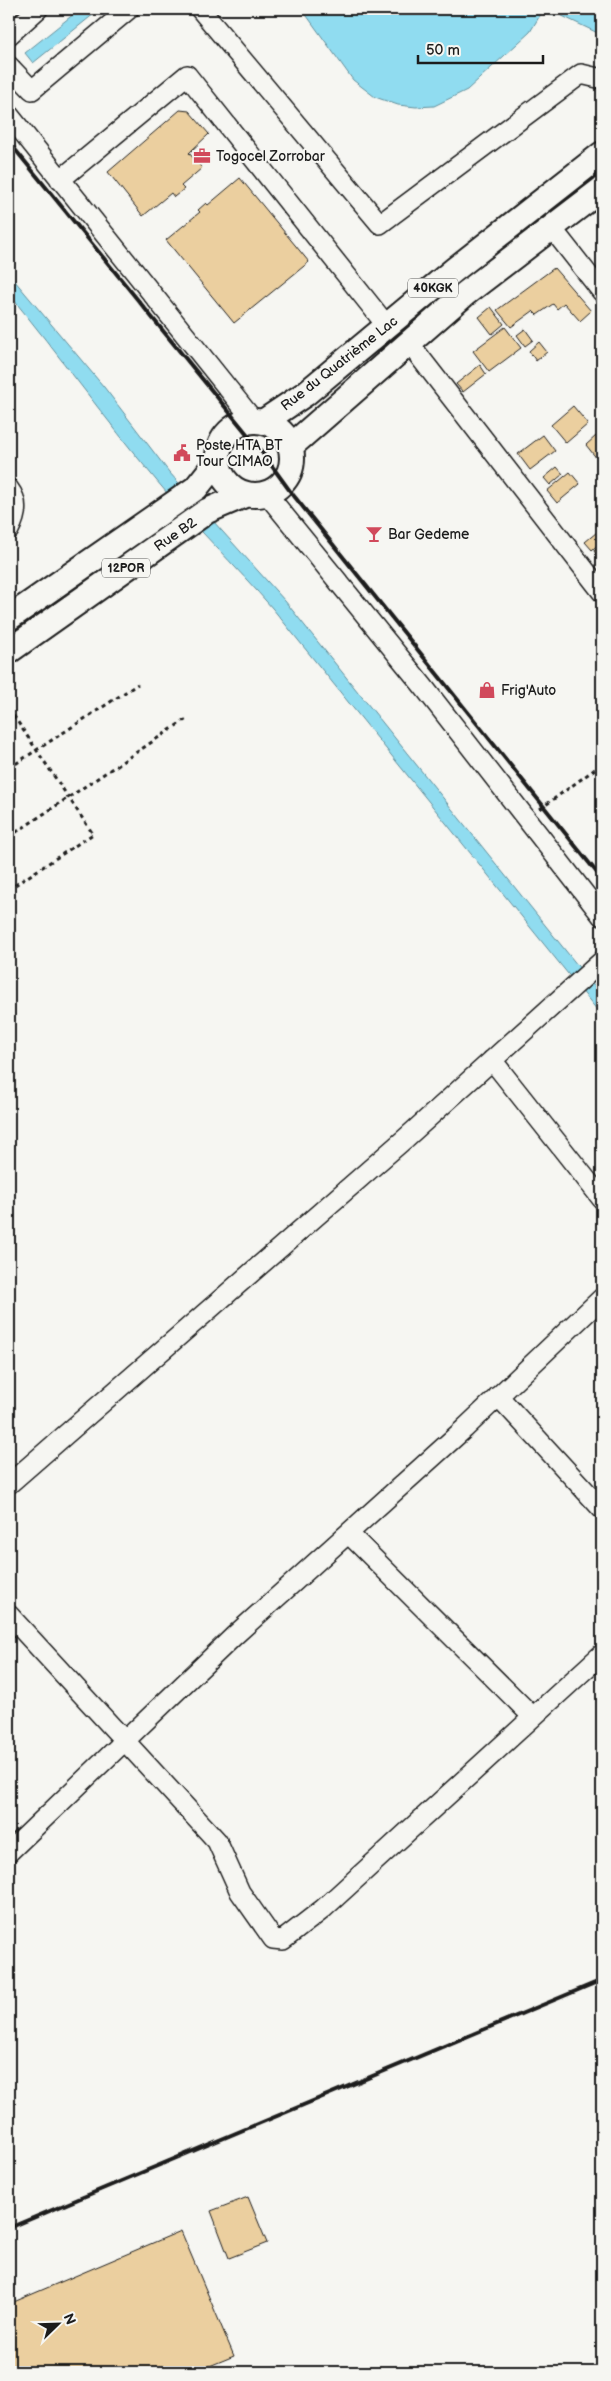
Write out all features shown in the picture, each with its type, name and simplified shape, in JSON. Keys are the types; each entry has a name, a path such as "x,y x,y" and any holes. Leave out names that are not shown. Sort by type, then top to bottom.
{"main road":[{"name":"Rue du Quatrième Lac","path":"259,422 305,394 454,270 602,154"},
{"name":"Rue du Quatrième Lac","path":"290,447 465,294 602,189"},
{"path":"218,459 224,477 230,485 256,493 275,490 288,476 292,457 290,447 280,431 259,422"},
{"name":"40KGK","path":"218,459 223,440 228,432 236,426 259,422"},
{"name":"Rue B2","path":"9,618 196,488 218,459"},
{"name":"Rue B2","path":"9,651 207,511 256,493"}],"street":[{"path":"9,35 38,9"},
{"path":"9,66 32,90 129,9"},
{"path":"200,9 380,224 581,74 602,79"},
{"path":"60,180 187,75 387,326"},
{"path":"9,115 259,422"},
{"path":"551,228 602,292"},
{"path":"409,343 602,592"},
{"path":"9,489 15,500 15,510 9,530"},
{"path":"256,493 411,671 602,916"},
{"path":"9,1484 407,1137 602,960"},
{"path":"492,1060 602,1199"},
{"path":"9,1852 234,1636 349,1534 602,1298"},
{"path":"498,1396 602,1509"},
{"path":"349,1534 533,1717"},
{"path":"9,1615 217,1841 240,1892 273,1939 283,1940 323,1909 602,1654"}],"path":[{"path":"9,768 138,684"},
{"path":"9,709 93,834 9,889"},
{"path":"9,837 188,718"},
{"path":"528,820 602,764"}],"water":[{"path":"80,9 100,9 33,63 25,53"},
{"path":"302,9 594,9 602,12 602,35 558,14 551,15 542,12 530,32 467,90 434,106 416,107 398,105 375,97 353,80"},
{"path":"9,274 104,387 169,472 285,601 602,996 602,1016 273,609 170,497 137,457 9,294"}],"building":[{"path":"180,110 189,111 209,134 189,153 202,168 181,186 184,189 174,197 171,193 143,216 108,172"},
{"path":"240,178 309,262 234,323 166,240 200,212 198,210 206,203 208,205"},
{"path":"554,268 591,311 580,321 564,303 557,309 553,304 537,315 533,311 511,327 497,310"},
{"path":"491,307 504,324 492,334 479,317"},
{"path":"505,327 521,348 489,372 473,351"},
{"path":"525,329 533,340 525,346 517,335"},
{"path":"539,342 547,352 536,361 529,351"},
{"path":"480,365 486,374 463,392 456,384"},
{"path":"573,406 588,424 566,443 551,425"},
{"path":"543,435 555,451 530,470 518,454"},
{"path":"596,436 602,444 602,465 586,445"},
{"path":"557,467 563,474 550,485 544,478"},
{"path":"570,472 580,484 557,503 547,491"},
{"path":"602,528 602,541 592,550 585,542"},
{"path":"602,544 602,562 594,551"},
{"path":"248,2197 267,2243 229,2258 211,2211"},
{"path":"181,2231 234,2356 195,2372 9,2372 9,2304"}],"railway":[{"path":"9,142 261,451 290,491 602,879"},
{"path":"9,2228 602,1980"}],"place":[{"name":"Togocel Zorrobar","path":"202,156"},
{"name":"Poste HTA BT Tour CIMAO","path":"182,453"},
{"name":"Bar Gedeme","path":"374,534"},
{"name":"Frig'Auto","path":"487,690"}]}
